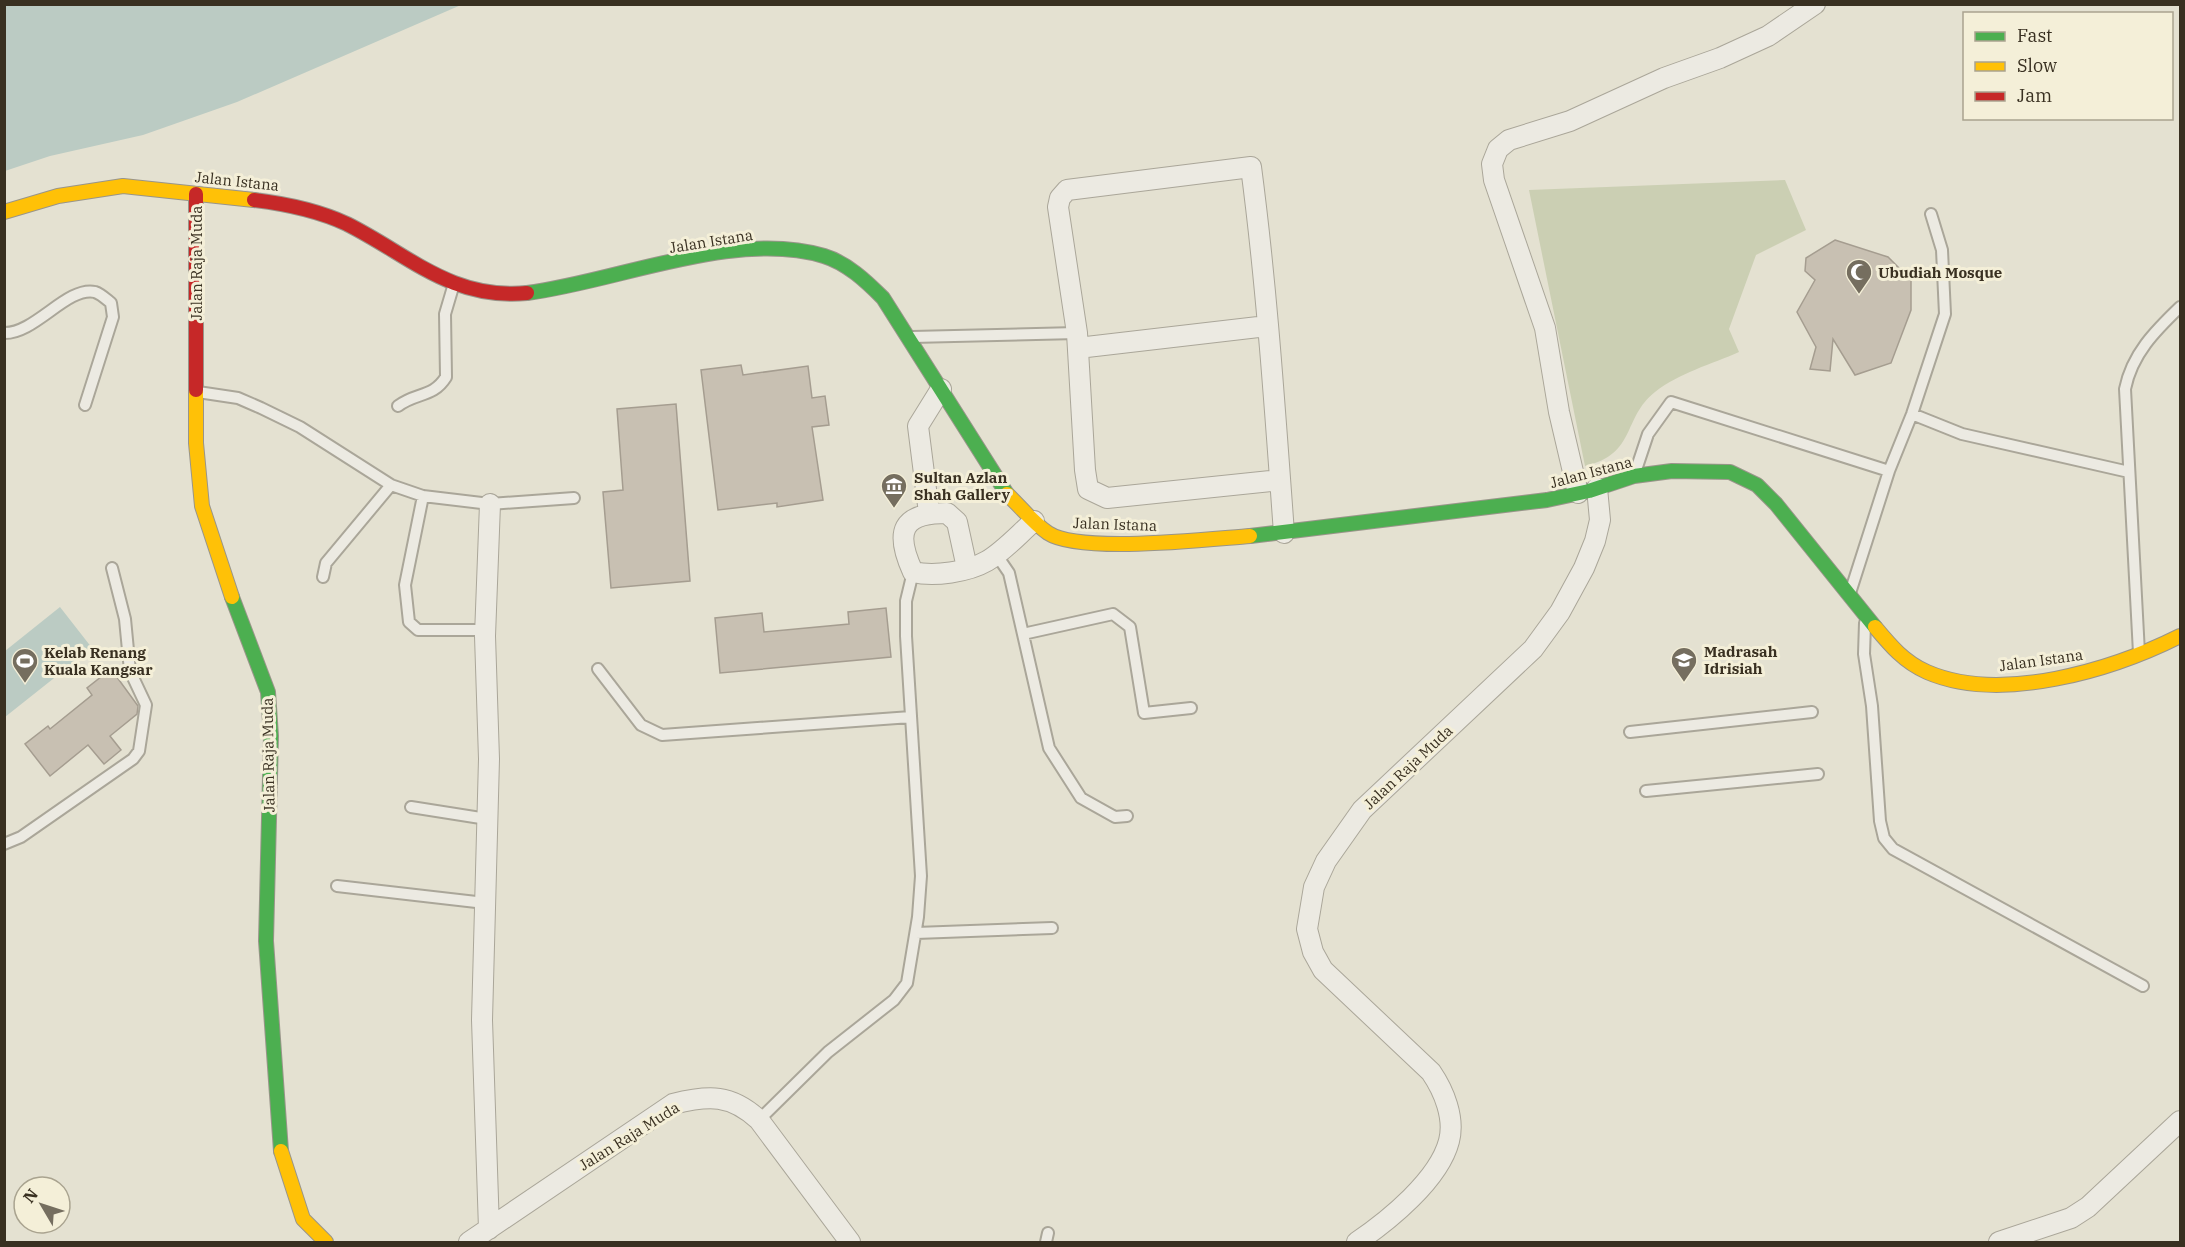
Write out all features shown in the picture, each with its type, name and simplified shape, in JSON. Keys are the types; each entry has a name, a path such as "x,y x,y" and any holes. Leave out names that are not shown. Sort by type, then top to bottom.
{"street":[{"path":"1578,493 1559,412 1545,328 1494,180 1492,164 1498,149 1509,140 1570,121 1665,78 1768,36 1815,4"},
{"path":"1280,480 1107,498 1088,489 1084,470 1077,341 1058,207 1060,198 1067,190 1251,167 1263,255 1267,326 1280,480 1284,533"},
{"name":"Jalan Istana","path":"4,212 20,206 114,186 157,188 196,194 270,200 311,209 347,224 464,289 493,294 529,294 721,254 759,250 797,251 824,257 867,281 883,298 1005,492 1048,533 1077,542 1162,543 1284,533 1451,514 1578,493 1634,476 1706,470 1730,472 1757,485 1793,525 1892,648 1909,663 1930,674 1959,682 2013,683 2094,670 2140,656 2181,636"},
{"name":"Jalan Raja Muda","path":"196,194 196,443 202,506 215,552 268,692 271,736 266,940 282,1158 303,1219 326,1242"},
{"path":"1077,341 1267,326"},
{"path":"929,513 918,426 940,389"},
{"name":"Jalan Raja Muda","path":"1357,1242 1383,1224 1429,1176 1449,1141 1451,1122 1442,1088 1431,1072 1323,970 1313,952 1307,929 1314,886 1326,861 1362,810 1533,649 1560,612 1584,568 1595,541 1600,520 1597,488"},
{"path":"489,1229 482,1020 489,759 485,630 490,504"},
{"path":"967,568 957,522 947,513 929,513 909,520 904,532 907,558 913,572 927,575 967,568 986,562 1034,521"},
{"name":"Jalan Raja Muda","path":"469,1242 673,1104 700,1097 722,1099 742,1105 759,1120 850,1242"},
{"path":"1999,1242 2071,1218 2088,1207 2181,1121"}],"lane":[{"path":"1849,596 1889,471 1912,414 1945,314 1942,250 1931,214"},
{"path":"398,406 407,399 431,393 446,377 445,314 454,284"},
{"path":"4,333 26,327 76,295 91,291 99,293 111,303 112,317 85,405"},
{"path":"2140,656 2125,389 2129,369 2157,329 2181,307"},
{"path":"909,338 1077,341"},
{"path":"196,392 238,398 261,408 300,427 391,485 423,496 490,504 574,498"},
{"path":"1634,476 1648,434 1671,402 1889,471"},
{"path":"1912,414 1962,434 2129,472"},
{"path":"323,578 326,563 391,485"},
{"path":"423,496 405,585 409,622 418,630 485,630"},
{"path":"996,554 1009,573 1049,748 1082,798 1115,817 1127,816"},
{"path":"4,844 21,837 113,774 133,759 139,751 146,705 130,671 125,619 112,568"},
{"path":"759,1120 828,1052 894,1000 907,983 916,933 921,876 906,601 913,572"},
{"path":"1023,634 1113,614 1130,627 1144,713 1191,708"},
{"path":"1867,617 1863,639 1864,654 1872,706 1880,821 1884,838 1901,854 2143,986"},
{"path":"598,669 640,725 662,735 911,717"},
{"path":"1630,732 1812,712"},
{"path":"1646,791 1818,774"},
{"path":"411,807 487,819"},
{"path":"336,886 485,903"},
{"path":"916,933 1052,928"}],"green space":[{"path":"1785,180 1806,230 1756,255 1729,329 1739,352 1664,385 1645,402 1621,444 1613,453 1585,466 1529,190"}],"shaded area":[{"path":"4,5 461,5 237,102 143,135 50,156 5,171"},
{"name":"Kelab Renang Kuala Kangsar","path":"60,607 92,648 5,717 5,651"}],"building":[{"name":"Ubudiah Mosque","path":"1835,240 1888,257 1911,280 1911,310 1891,363 1855,375 1833,339 1830,371 1810,369 1816,347 1797,312 1815,280 1805,271 1806,258"},
{"path":"741,365 743,375 808,366 812,398 825,396 829,425 812,427 823,500 777,507 777,503 718,510 701,370"},
{"path":"676,404 690,581 611,588 603,492 623,490 617,409"},
{"path":"886,608 891,657 720,673 715,618 762,613 764,632 849,624 848,612"},
{"path":"111,669 138,706 137,714 110,736 121,750 104,764 88,745 50,776 25,744 48,726 50,729 92,695 87,688"}],"traffic: fast":[{"path":"527,293 714,253 753,249 789,249 832,259 856,273 883,298 1007,494"},
{"path":"1250,536 1547,500 1589,491 1634,476 1672,471 1730,472 1757,485 1776,504 1875,627"},
{"path":"232,597 268,692 271,736 266,941 281,1151"}],"traffic: slow":[{"path":"4,212 58,196 123,186 254,200"},
{"path":"196,390 196,443 202,506 232,597"},
{"path":"1007,494 1048,533 1064,539 1087,543 1146,544 1250,536"},
{"path":"1875,627 1898,652 1919,668 1956,681 1988,685 2022,684 2090,671 2153,649 2180,636"},
{"path":"281,1151 303,1219 326,1242"}],"traffic: jam":[{"path":"196,194 196,390"},
{"path":"254,200 302,208 336,219 432,273 476,290 527,293"}],"place":[{"name":"Ubudiah Mosque","path":"1859,295"},
{"name":"Sultan Azlan Shah Gallery","path":"894,509"},
{"name":"Madrasah Idrisiah","path":"1684,683"},
{"name":"Kelab Renang Kuala Kangsar","path":"25,684"}]}
